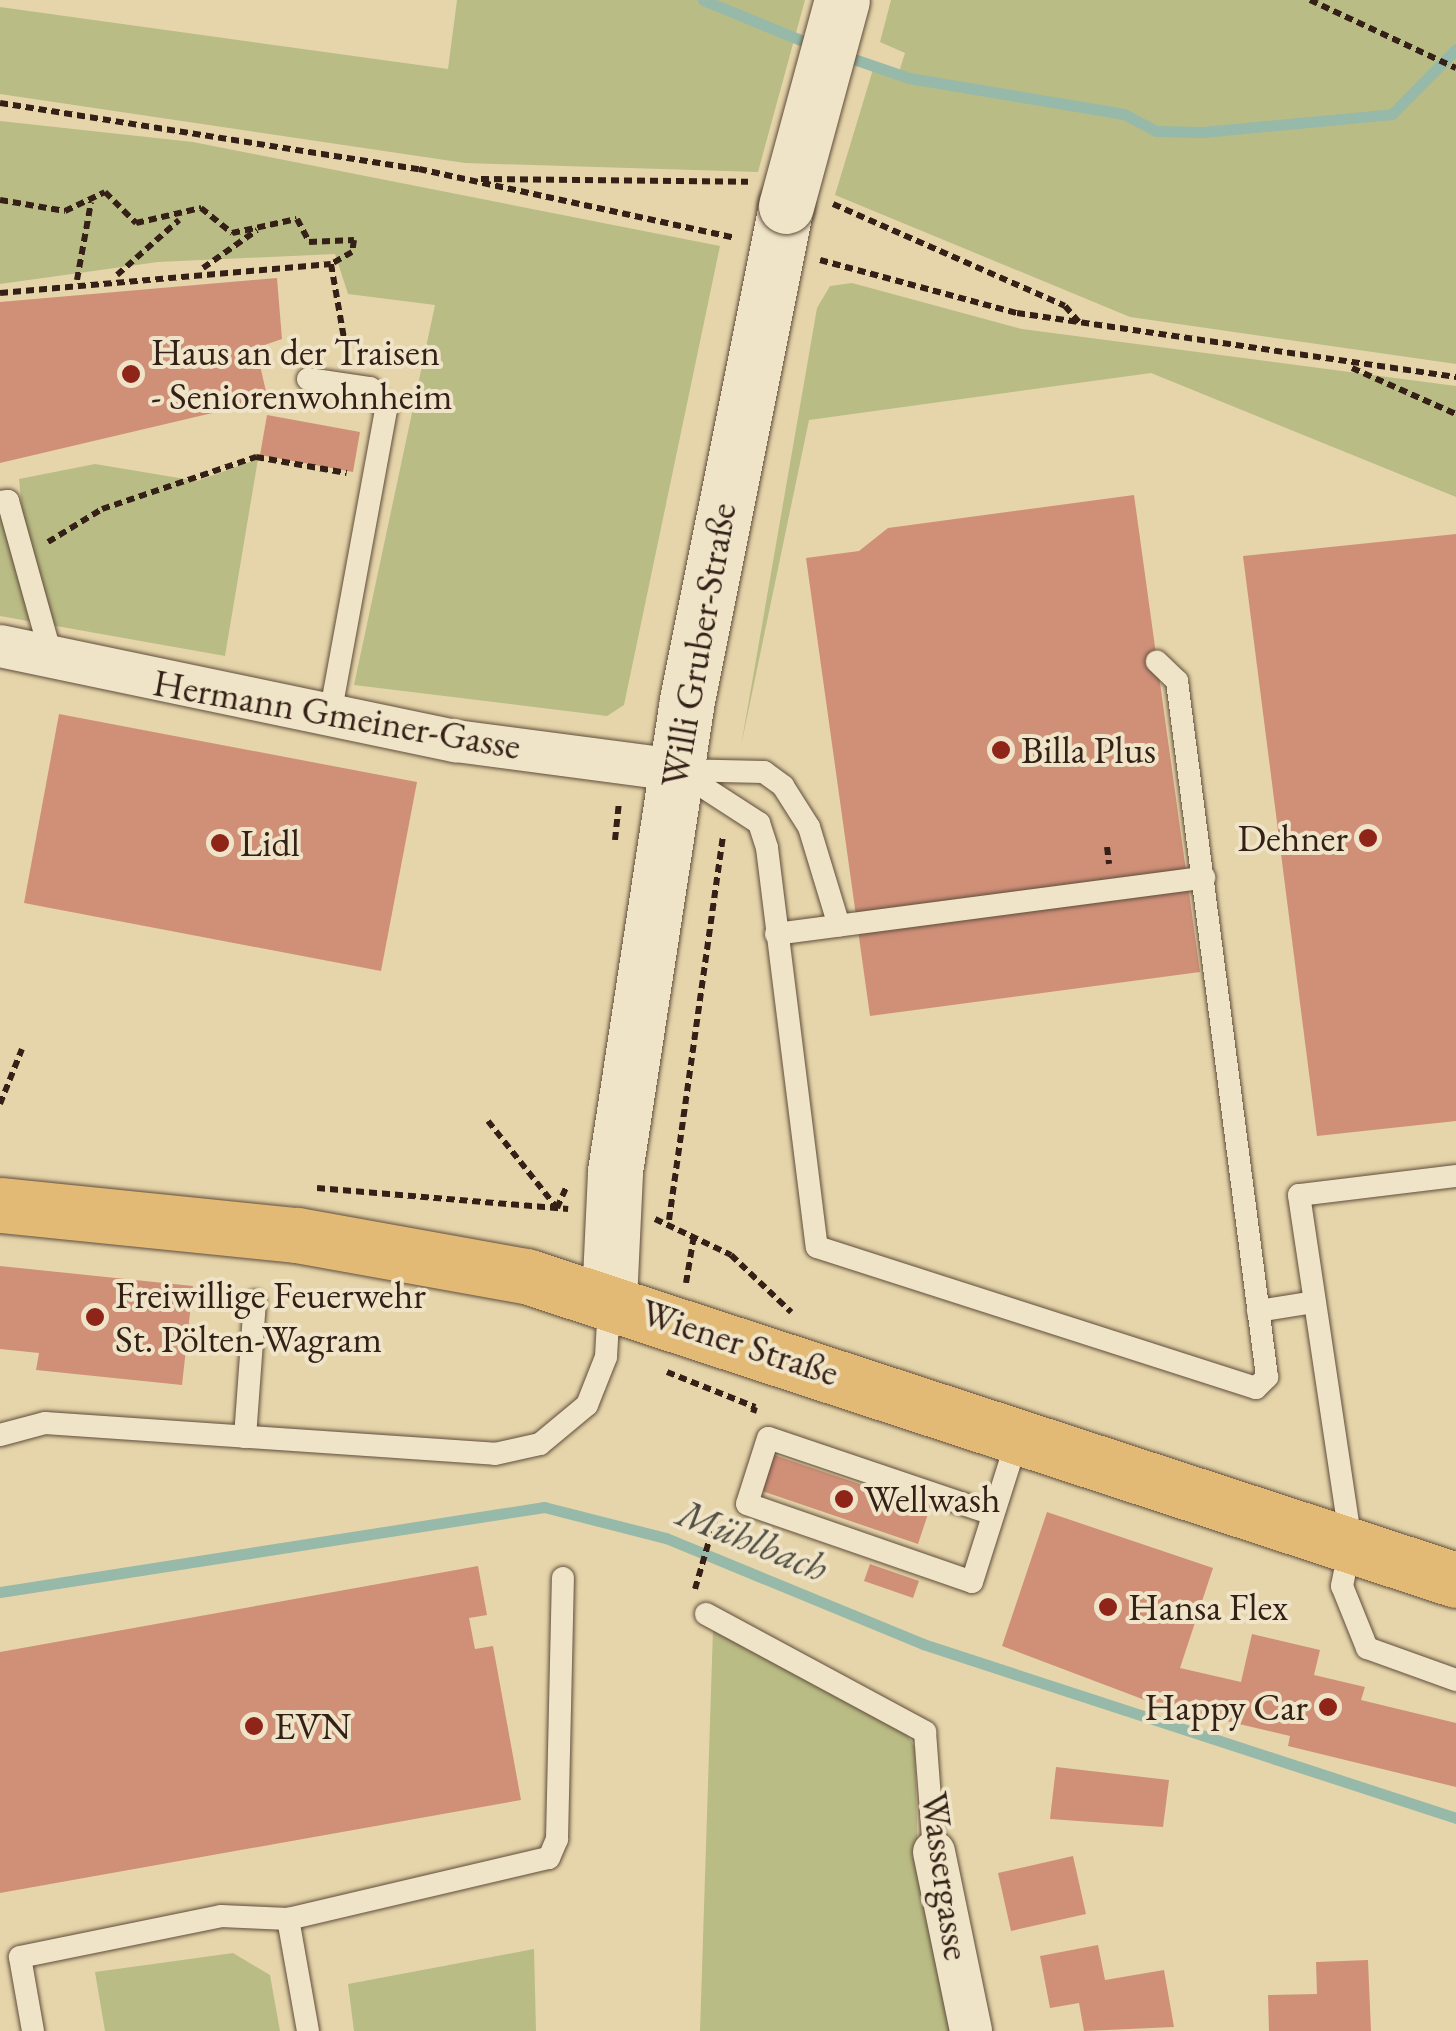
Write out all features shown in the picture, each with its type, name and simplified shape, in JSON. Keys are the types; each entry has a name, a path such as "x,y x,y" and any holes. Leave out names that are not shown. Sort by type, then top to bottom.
{"main road":[{"name":"Wiener Straße","path":"0,1205 389,1248 609,1300 1019,1432 1456,1580"}],"street":[{"name":"Willi Gruber-Straße","path":"609,1300 615,1171 766,223 842,0"},
{"name":"Hermann Gmeiner-Gasse","path":"0,646 330,716 676,770"},
{"name":"Wassergasse","path":"934,1852 971,2031"}],"lane":[{"path":"308,378 352,382 380,396 386,428 330,716"},
{"path":"0,502 8,500 52,659"},
{"path":"676,770 759,823 817,1248 1251,1388 1267,1377 1204,878 1177,681 1156,662"},
{"path":"676,770 764,772 783,786 810,827 839,926"},
{"path":"776,934 1204,878"},
{"path":"1456,1176 1299,1195 1351,1542 1342,1586 1367,1648 1456,1680"},
{"path":"0,1435 45,1423 495,1454 540,1444 587,1405 606,1357 609,1300"},
{"path":"245,1437 255,1301"},
{"path":"1258,1311 1314,1302"},
{"path":"994,1514 768,1438 747,1504 972,1582 994,1514 1019,1432"},
{"path":"33,2031 20,1957 221,1916 288,1919 548,1858 557,1838 563,1578"},
{"name":"Wassergasse","path":"706,1614 926,1732 934,1852"},
{"path":"288,1919 308,2031"}],"path":[{"path":"1310,0 1456,68"},
{"path":"0,103 766,223"},
{"path":"0,200 40,212 91,202 105,192 136,222 180,220"},
{"path":"77,280 91,202"},
{"path":"0,294 116,276 331,264 352,252 354,240 309,242 297,219 232,233 201,208 180,220 116,276"},
{"path":"200,270 244,247 258,229"},
{"path":"814,258 1018,313 1349,366 1456,378"},
{"path":"331,264 352,382"},
{"path":"1349,366 1456,414"},
{"path":"22,550 102,509 256,457 348,473"},
{"path":"0,1104 22,1049"},
{"path":"488,1121 557,1208"},
{"path":"666,1372 755,1406 749,1423"},
{"path":"698,1579 720,1504"}],"green space":[{"path":"457,0 805,0 758,172 465,163 0,94 0,7 448,69"},
{"path":"891,0 1456,0 1456,364 1130,317 835,195 874,66 898,75 905,53 880,42"},
{"path":"0,121 193,142 720,246 624,705 607,716 354,685 435,305 348,294 335,254 158,262 0,284"},
{"path":"852,283 1022,329 1456,386 1456,497 1151,373 809,420 741,746 817,308 830,286"},
{"path":"258,459 225,656 0,616 0,514 22,509 19,479 95,464 197,481"},
{"path":"713,1629 903,1728 915,1748 918,1862 954,2031 700,2031"},
{"path":"534,1949 536,2031 354,2031 348,1984"},
{"path":"233,1953 270,1975 280,2031 105,2031 95,1972"}],"building":[{"name":"Haus an der Traisen - Seniorenwohnheim","path":"277,278 282,339 256,348 268,400 0,463 0,302"},
{"path":"267,415 360,432 353,472 260,455"},
{"name":"Billa Plus","path":"1134,495 1200,972 870,1016 806,558 859,551 888,528"},
{"name":"Dehner","path":"1456,534 1456,1121 1317,1136 1243,556"},
{"name":"Lidl","path":"59,714 417,782 381,971 24,903"},
{"name":"Freiwillige Feuerwehr St. Pölten-Wagram","path":"0,1266 193,1286 182,1385 36,1370 39,1353 0,1349"},
{"name":"Wellwash","path":"771,1454 930,1508 918,1544 759,1490"},
{"path":"1047,1512 1213,1568 1180,1668 1241,1682 1252,1634 1320,1650 1314,1675 1365,1687 1361,1700 1456,1723 1456,1787 1288,1746 1290,1736 1158,1705 1002,1646"},
{"path":"870,1564 919,1581 913,1598 864,1581"},
{"name":"EVN","path":"478,1566 487,1615 469,1618 475,1649 493,1646 521,1800 0,1893 0,1652"},
{"path":"1056,1767 1169,1780 1163,1827 1050,1819"},
{"path":"1073,1856 1086,1914 1011,1931 998,1873"},
{"path":"1098,1945 1105,1980 1164,1970 1174,2027 1084,2031 1079,2003 1050,2008 1040,1956"},
{"path":"1368,1960 1371,2031 1269,2031 1268,1995 1317,1994 1316,1962"}],"waterway":[{"path":"703,0 815,46"},
{"path":"842,55 909,78 1124,114 1156,131 1203,132 1392,114 1456,49"},
{"name":"Mühlbach","path":"0,1592 544,1507 666,1538 923,1644 1456,1818"}],"place":[{"name":"Haus an der Traisen - Seniorenwohnheim","path":"131,374"},
{"name":"Billa Plus","path":"1001,750"},
{"name":"Dehner","path":"1368,838"},
{"name":"Lidl","path":"220,843"},
{"name":"Freiwillige Feuerwehr St. Pölten-Wagram","path":"95,1317"},
{"name":"Wellwash","path":"844,1499"},
{"name":"Hansa Flex","path":"1108,1607"},
{"name":"Happy Car","path":"1328,1707"},
{"name":"EVN","path":"254,1726"}]}
